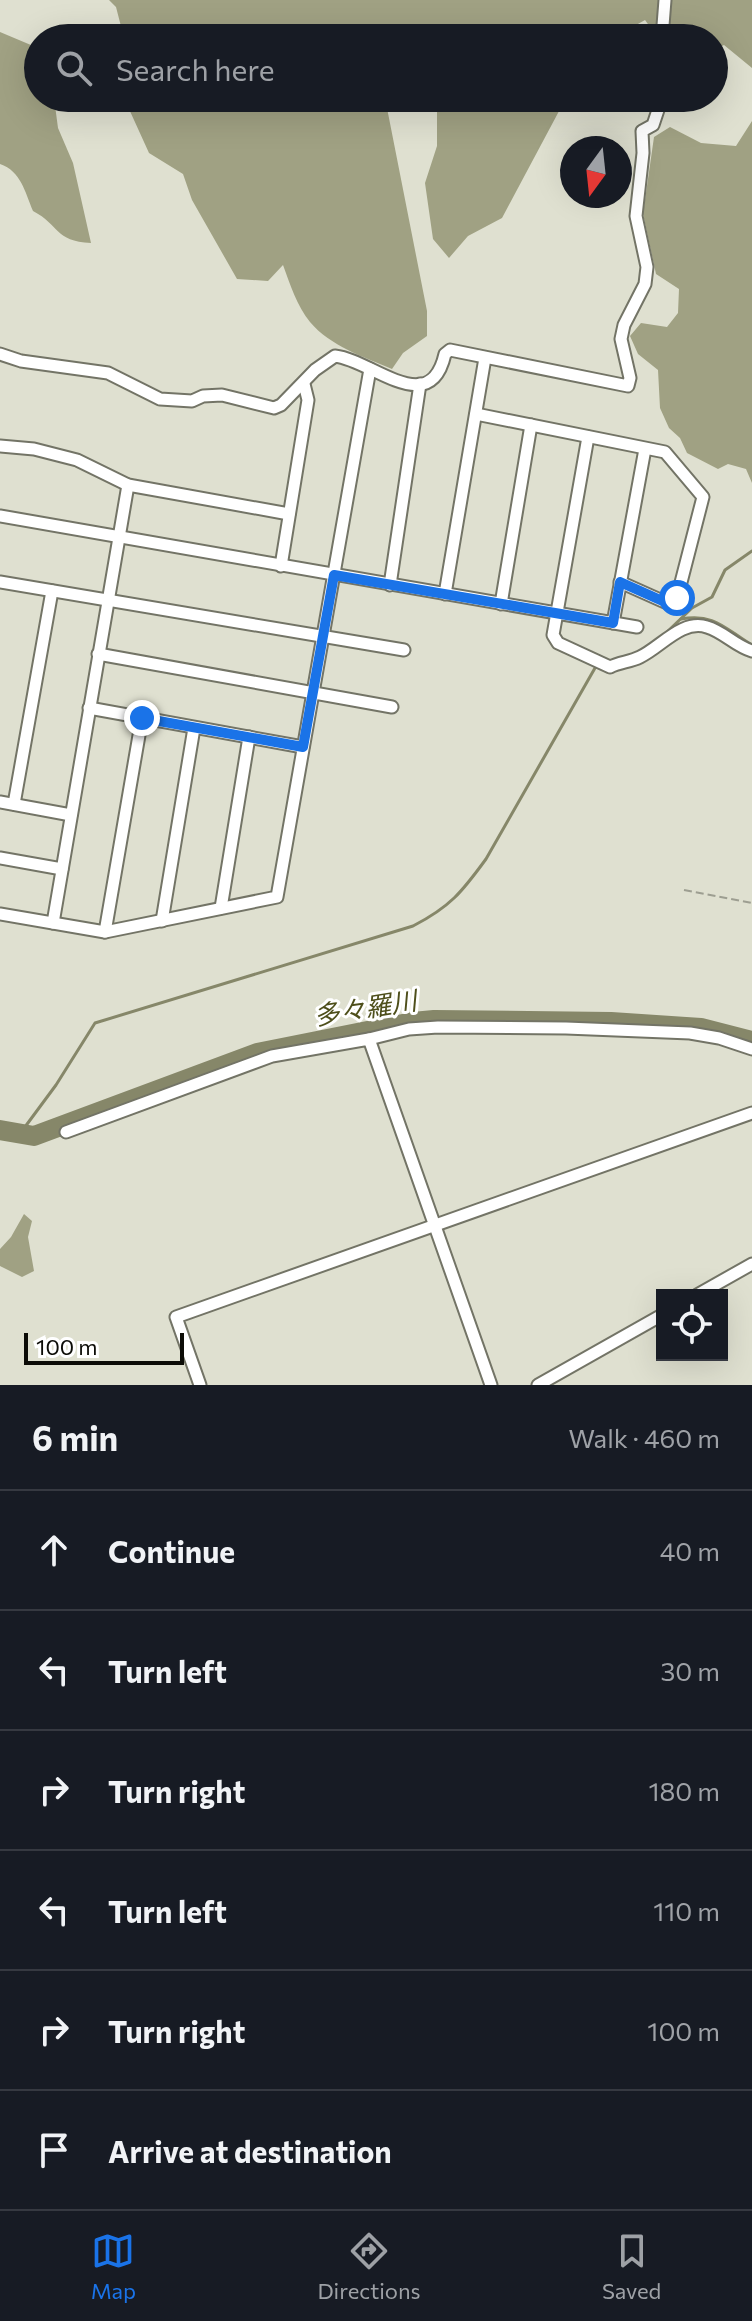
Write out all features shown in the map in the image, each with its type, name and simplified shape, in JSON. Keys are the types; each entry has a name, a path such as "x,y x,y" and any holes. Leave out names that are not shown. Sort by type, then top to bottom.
{"street":[{"path":"663,24 665,0"},
{"path":"0,354 21,361 108,373 160,399 192,401 203,396 222,395 274,408 335,356 356,362 388,378 420,384 438,375 445,354 450,350 628,386 630,378 621,339 624,325 645,284 647,267 636,216 643,153 642,131 653,125 657,112"},
{"path":"445,594 485,358"},
{"path":"0,914 105,932 277,897 370,369"},
{"path":"281,566 308,400 304,384"},
{"path":"390,585 420,384"},
{"path":"476,414 665,452 703,497 677,598 667,603 620,582"},
{"path":"501,604 531,425"},
{"path":"588,437 553,635 558,643 610,667 621,661 637,659 680,631 701,625 713,628 752,651"},
{"path":"0,446 34,449 77,460 128,485 289,514"},
{"path":"613,623 645,449"},
{"path":"53,923 128,485"},
{"path":"0,516 637,627"},
{"path":"0,582 404,650"},
{"path":"14,804 52,591"},
{"path":"98,654 392,707"},
{"path":"89,708 303,747"},
{"path":"105,932 142,718"},
{"path":"162,921 194,728"},
{"path":"221,908 249,737"},
{"path":"0,802 71,815"},
{"path":"0,858 62,869"},
{"path":"66,1132 272,1056 409,1029 566,1028 690,1033 719,1038 752,1049"},
{"path":"369,1039 491,1385"},
{"path":"200,1385 176,1317 752,1113"},
{"path":"708,1289 752,1264"},
{"path":"538,1385 656,1318"}],"path":[{"path":"684,890 752,903"}],"green space":[{"path":"109,0 752,0 752,68 728,48 728,24 648,24 645,20 638,24 120,24 116,7"},
{"path":"0,32 24,42 24,112 56,112 58,128 73,163 91,243 64,236 33,211 18,177 0,164"},
{"path":"130,112 388,112 427,311 427,336 403,353 392,369 348,350 318,330 301,309 283,265 268,281 237,279 192,200 183,174 149,153"},
{"path":"437,112 559,112 502,218 468,236 449,258 433,239 425,183 437,146"},
{"path":"752,121 752,483 746,469 728,464 718,469 687,453 680,438 669,428 660,408 658,370 638,354 630,336 641,323 667,327 678,313 679,289 656,274 643,214 654,137 670,127 701,143 736,146"},
{"path":"24,1214 32,1221 28,1237 34,1271 22,1277 0,1266 0,1249"}],"waterway":[{"path":"668,631 692,608 712,597 725,570 752,551"},
{"path":"681,619 711,620 752,645"},
{"path":"19,1135 56,1085 95,1023 413,926 446,905 486,859 598,666"},
{"name":"多々羅川","path":"0,1130 34,1136 257,1053 413,1022 611,1022 701,1028 752,1041"}],"route":[{"path":"142,718 303,747 334,575 613,623 620,582 667,603 677,598"}]}
